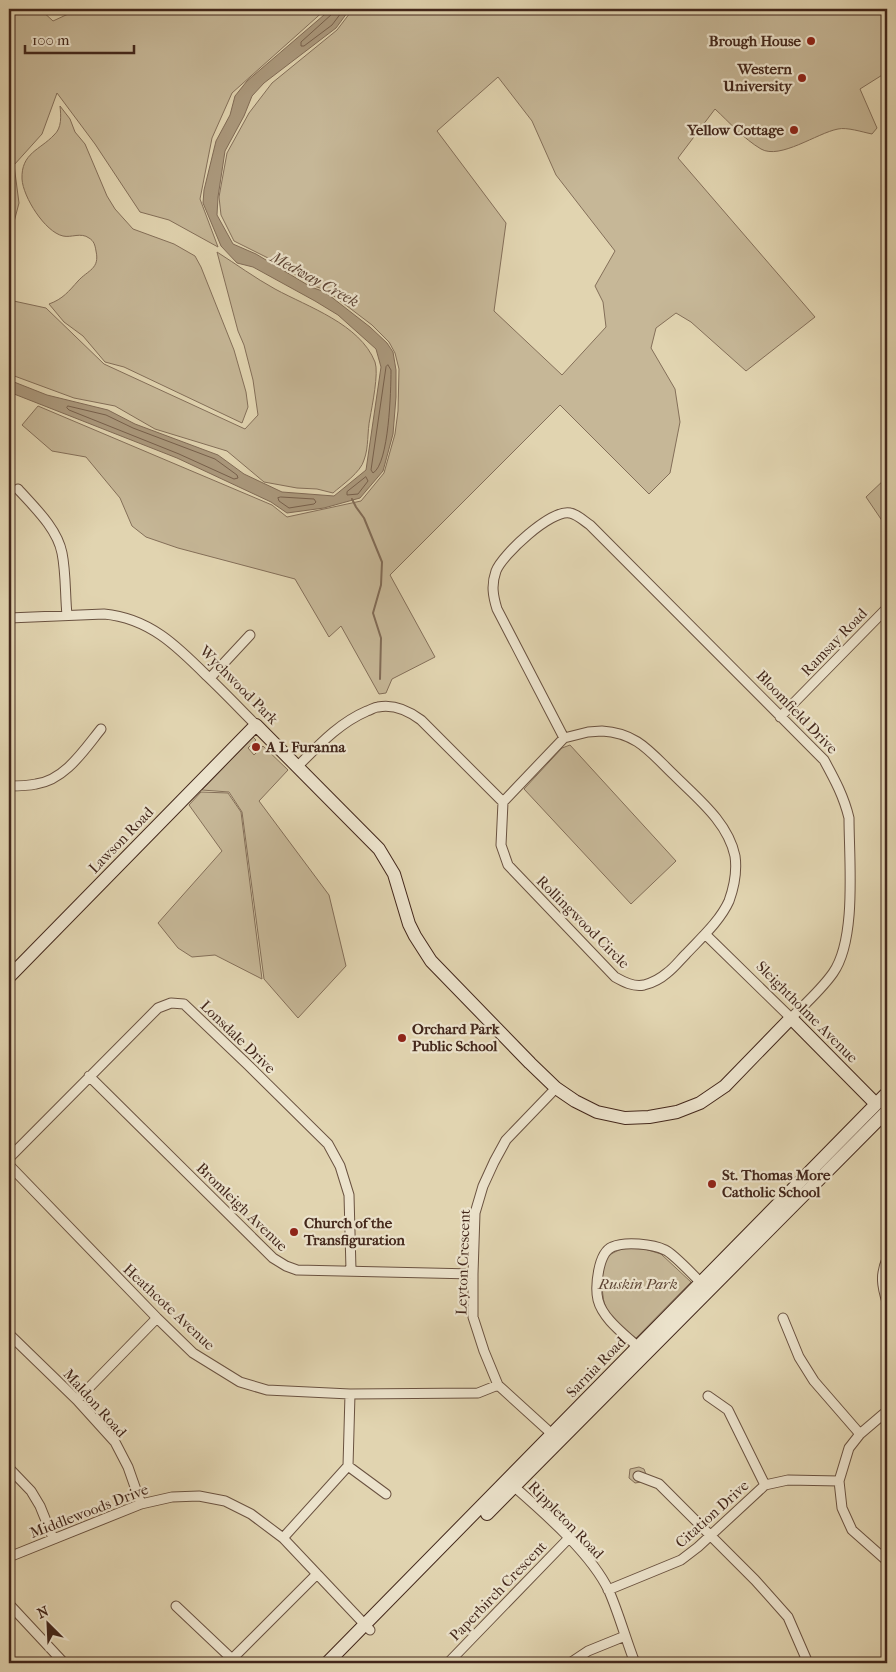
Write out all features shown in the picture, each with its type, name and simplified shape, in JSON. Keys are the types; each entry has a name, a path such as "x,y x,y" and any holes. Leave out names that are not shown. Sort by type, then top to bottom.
{"street":[{"path":"18,488 46,522 57,539 62,552 67,615"},
{"name":"Bloomfield Drive","path":"556,1088 575,1101 597,1112 625,1118 649,1117 677,1112 702,1102 725,1086 834,973 846,942 849,912 849,818 841,791 824,760 590,525 571,513 553,516 540,526 504,558 497,569 493,582 493,596 497,609 564,738"},
{"name":"Ramsay Road","path":"780,717 887,608"},
{"name":"Wychwood Park","path":"9,618 67,615 118,616 143,624 158,632 180,649 379,849 394,874 409,924 431,960 556,1088"},
{"path":"210,678 250,635"},
{"path":"298,766 326,738 348,721 376,706 395,708 410,712 421,720 502,802 564,738"},
{"name":"Lawson Road","path":"10,974 256,725"},
{"path":"9,786 37,784 59,775 80,756 101,730"},
{"name":"Rollingwood Circle","path":"502,802 501,845 508,865 615,977 628,984 642,986 655,981 668,972 705,934 720,916 728,902 736,869 731,843 719,821 700,800 636,740 612,732 588,732 564,738"},
{"name":"Sleightholme Avenue","path":"705,934 884,1110"},
{"name":"Lonsdale Drive","path":"9,1158 158,1008 171,1003 184,1004 328,1144 340,1166 349,1195 351,1270"},
{"name":"Bromleigh Avenue","path":"89,1076 272,1258 286,1266 297,1270 473,1274"},
{"name":"Leyton Crescent","path":"553,1435 498,1385 484,1352 473,1317 473,1274 475,1213 483,1186 506,1140 556,1088"},
{"name":"Sarnia Road","path":"327,1663 368,1627 704,1287 884,1110 887,1093"},
{"name":"Heathcote Avenue","path":"9,1165 193,1353 240,1382 267,1390 350,1394 478,1393 498,1385"},
{"path":"642,1351 607,1317 598,1301 598,1272 604,1255 611,1247 636,1243 666,1250 704,1287"},
{"path":"887,1259 883,1268 881,1284 887,1302"},
{"path":"77,1400 157,1318"},
{"path":"784,1318 799,1357 814,1382 860,1434"},
{"name":"Maldon Road","path":"9,1334 77,1400 115,1442 128,1468 141,1504"},
{"name":"Sarnia Road","path":"511,1484 553,1435 642,1351"},
{"path":"283,1538 348,1466 350,1394"},
{"path":"708,1396 728,1410 765,1485"},
{"path":"887,1411 860,1434 849,1448 839,1481 842,1508 852,1530 887,1561"},
{"path":"348,1466 386,1494"},
{"path":"9,1468 31,1491 40,1506 53,1538"},
{"path":"638,1476 659,1484 711,1535 788,1617 808,1663"},
{"name":"Citation Drive","path":"608,1590 681,1560 765,1485 788,1480 839,1481"},
{"name":"Rippleton Road","path":"511,1484 569,1538 589,1560 608,1590 635,1663"},
{"name":"Middlewoods Drive","path":"9,1557 141,1504 172,1497 199,1496 225,1501 251,1514 283,1538 368,1627"},
{"name":"Paperbirch Crescent","path":"448,1663 569,1538"},
{"path":"176,1606 230,1661 317,1574"},
{"path":"9,1604 64,1663"},
{"name":"Sarnia Road","path":"339,1663 368,1627"},
{"path":"570,1663 588,1651 625,1636"}],"green space":[{"path":"9,9 40,9 53,21 79,9 326,9 232,93 212,138 200,199 218,247 169,220 140,212 95,144 57,93 42,134 14,165 19,203 9,241"},
{"path":"353,9 887,9 887,72 860,89 877,128 872,134 850,129 838,129 788,149 769,151 761,149 749,140 715,109 678,158 815,317 746,371 691,322 676,313 656,328 651,348 675,389 680,422 670,473 649,494 560,405 390,575 435,657 392,679 386,693 379,694 341,626 329,637 295,579 178,548 146,537 132,526 120,498 86,457 52,451 22,425 38,406 272,505 287,517 361,501 384,473 395,434 398,411 399,369 395,353 389,342 372,325 326,290 311,285 278,263 234,241 221,215 219,197 227,153 249,113 272,83 337,30","holes":["498,77 532,121 556,175 615,251 595,286 603,302 606,327 562,375 494,311 506,223 437,131"]},
{"path":"60,106 70,119 75,132 85,144 107,196 115,209 133,229 174,244 195,256 234,350 246,392 248,407 242,423 124,367 105,362 83,336 64,322 49,304 58,300 92,269 95,266 97,257 94,243 86,236 63,236 49,228 36,213 23,186 23,170 28,158 57,132 61,114"},
{"path":"217,252 268,285 332,318 345,327 358,337 368,349 375,362 376,381 364,460 355,474 333,493 264,482 227,451 155,429 115,406 74,398 9,374 9,300 46,308 104,364 245,429 258,415 253,380"},
{"path":"887,477 887,525 866,497"},
{"path":"253,737 256,740 248,748 254,755 263,746 288,770 259,801 329,895 346,966 298,1018 264,979 242,812 229,792 202,790"},
{"path":"570,745 676,861 631,904 524,789 562,748"},
{"path":"201,792 228,793 241,812 262,979 215,955 192,957 178,948 158,923 222,851 189,805"},
{"name":"Ruskin Park","path":"624,1248 645,1249 661,1254 691,1282 636,1338 613,1319 607,1311 603,1299 602,1276 607,1258"},
{"path":"639,1467 644,1469 647,1477 641,1482 635,1483 629,1478 630,1469"}],"water":[{"name":"Medway Creek","path":"331,9 350,9 336,28 264,83 252,96 244,116 225,151 217,215 233,244 256,254 311,287 325,292 370,327 387,343 393,352 396,370 393,434 383,471 360,498 324,508 287,513 271,502 177,458 9,392 9,380 47,395 108,410 135,424 218,455 244,474 282,492 334,496 366,470 381,367 376,349 338,315 253,267 237,263 221,246 203,203 204,190 216,141 230,115 235,96 247,81"}],"waterway":[{"path":"352,499 364,518 382,562 381,585 373,613 381,638 380,679"}],"place":[{"name":"Brough House","path":"811,41"},
{"name":"Western University","path":"802,78"},
{"name":"Yellow Cottage","path":"794,130"},
{"name":"A L Furanna","path":"256,747"},
{"name":"Orchard Park Public School","path":"402,1038"},
{"name":"St. Thomas More Catholic School","path":"712,1184"},
{"name":"Church of the Transfiguration","path":"294,1232"}]}
